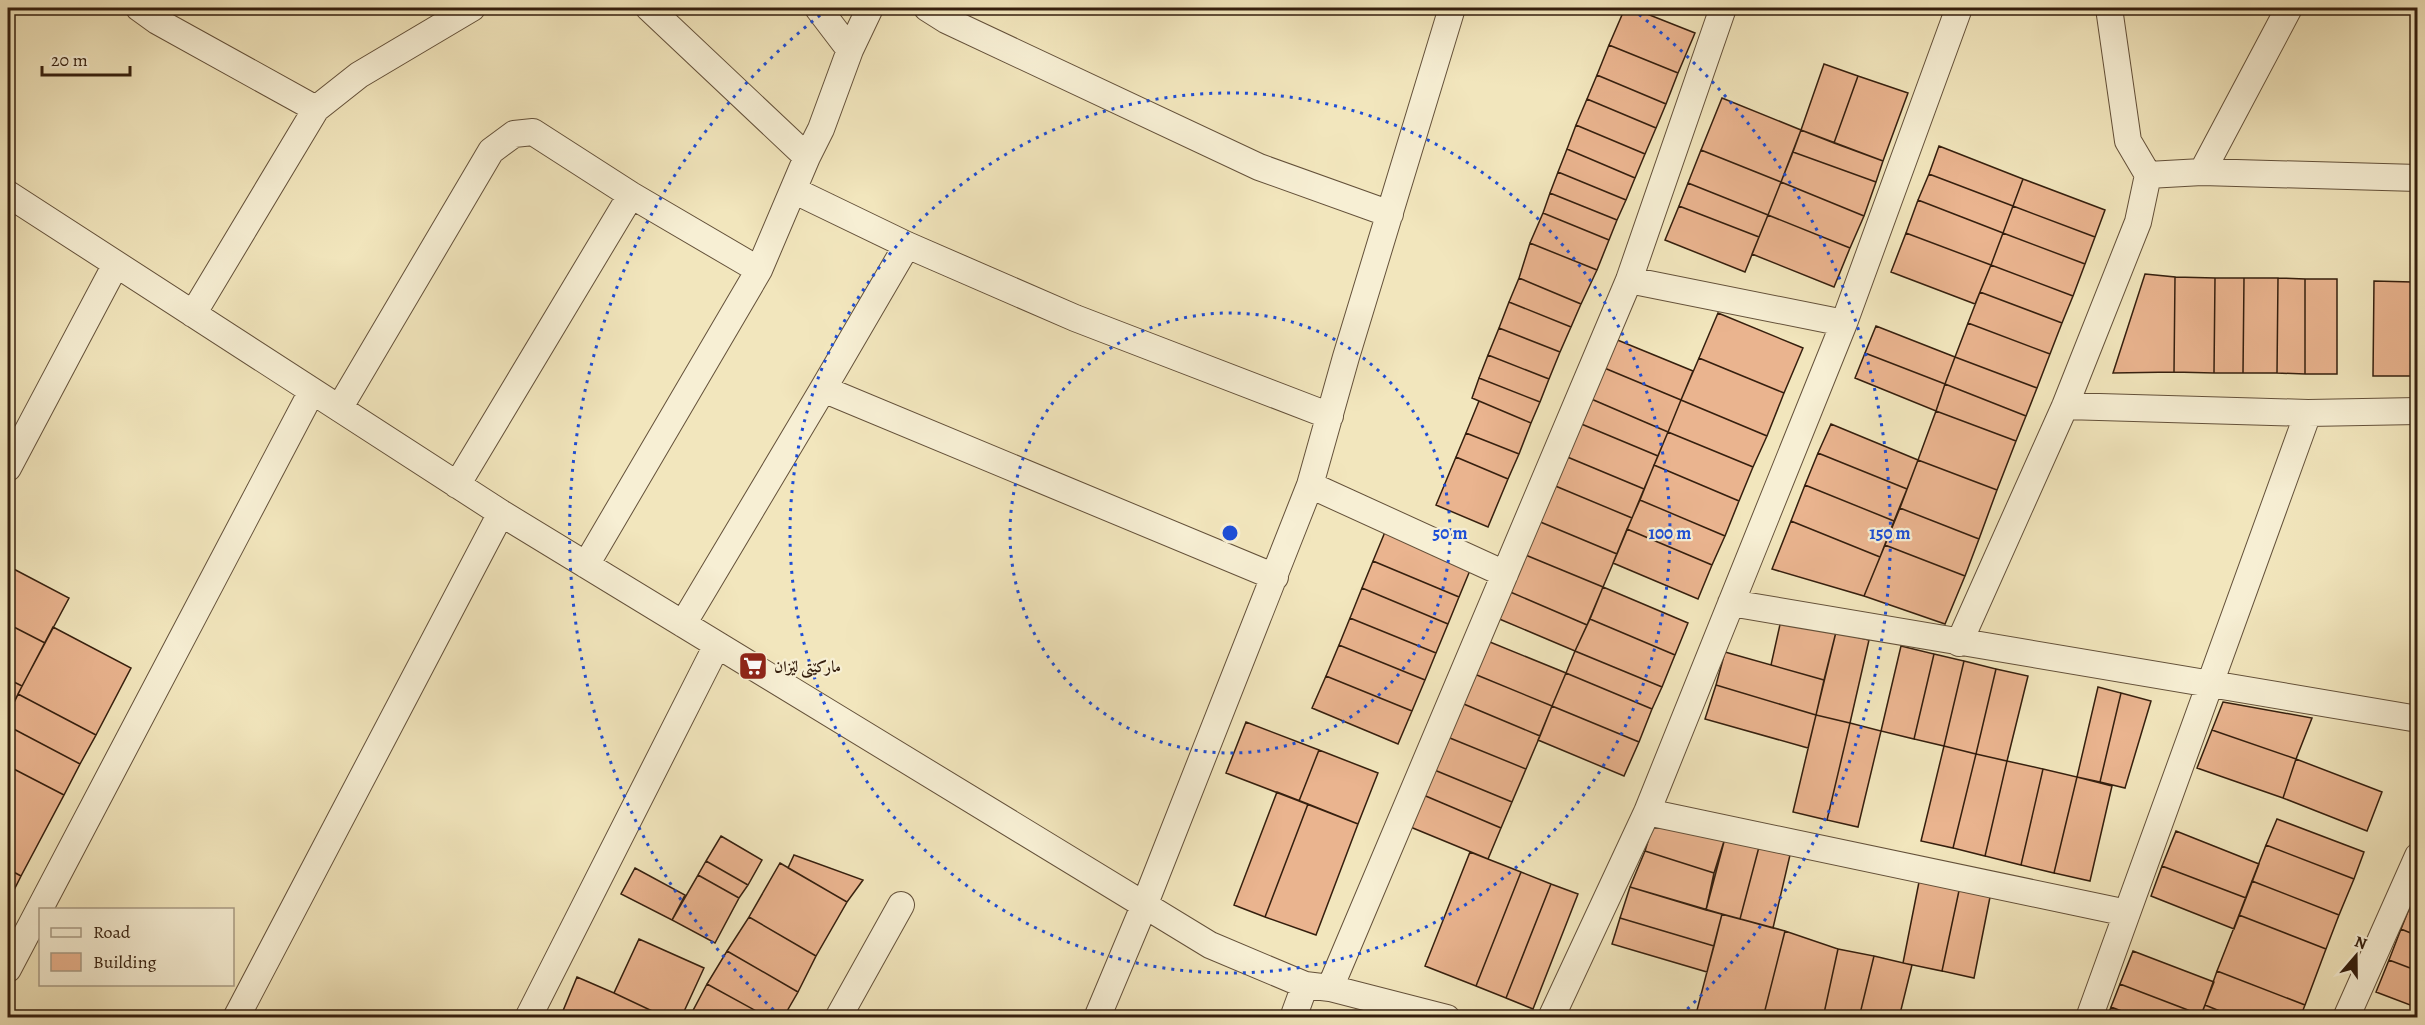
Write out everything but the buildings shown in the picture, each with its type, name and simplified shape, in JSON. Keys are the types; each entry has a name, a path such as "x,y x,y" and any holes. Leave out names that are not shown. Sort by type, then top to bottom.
{"street":[{"path":"193,314 316,109 359,75 472,8"},
{"path":"650,8 807,157"},
{"path":"818,8 850,50"},
{"path":"586,565 759,270 821,129 850,50 870,8"},
{"path":"927,8 946,20 1259,167 1390,214"},
{"path":"1330,988 1629,280 1724,8"},
{"path":"1551,1017 1647,812 1844,323 1959,8"},
{"path":"1959,642 2065,406 2138,222 2148,175 2128,141 2109,8"},
{"path":"2202,172 2289,8"},
{"path":"1097,1017 1144,906 1310,486 1390,214 1443,10"},
{"path":"153,12 316,109"},
{"path":"340,407 491,151 514,134 532,132 631,195 759,270"},
{"path":"2148,175 2202,172 2418,178"},
{"path":"793,190 907,245 1076,318 1330,416"},
{"path":"8,194 501,513 1210,945 1305,985 1330,988 1448,1017"},
{"path":"457,485 631,195"},
{"path":"683,624 907,245"},
{"path":"8,468 116,264"},
{"path":"1629,280 1844,323"},
{"path":"823,389 1275,577"},
{"path":"40,908 312,391"},
{"path":"2065,406 2308,413 2418,411"},
{"path":"2089,1017 2308,413"},
{"path":"1310,486 1505,574"},
{"path":"236,1017 501,513"},
{"path":"1731,603 2418,719"},
{"path":"528,1017 717,645"},
{"path":"1647,812 2127,913"},
{"path":"2346,1017 2418,856"},
{"path":"838,1017 901,904"},
{"path":"8,969 39,910"},
{"path":"1293,1017 1305,985"}],"place":[{"name":"مارکێتی لێزان","path":"753,666"}]}
